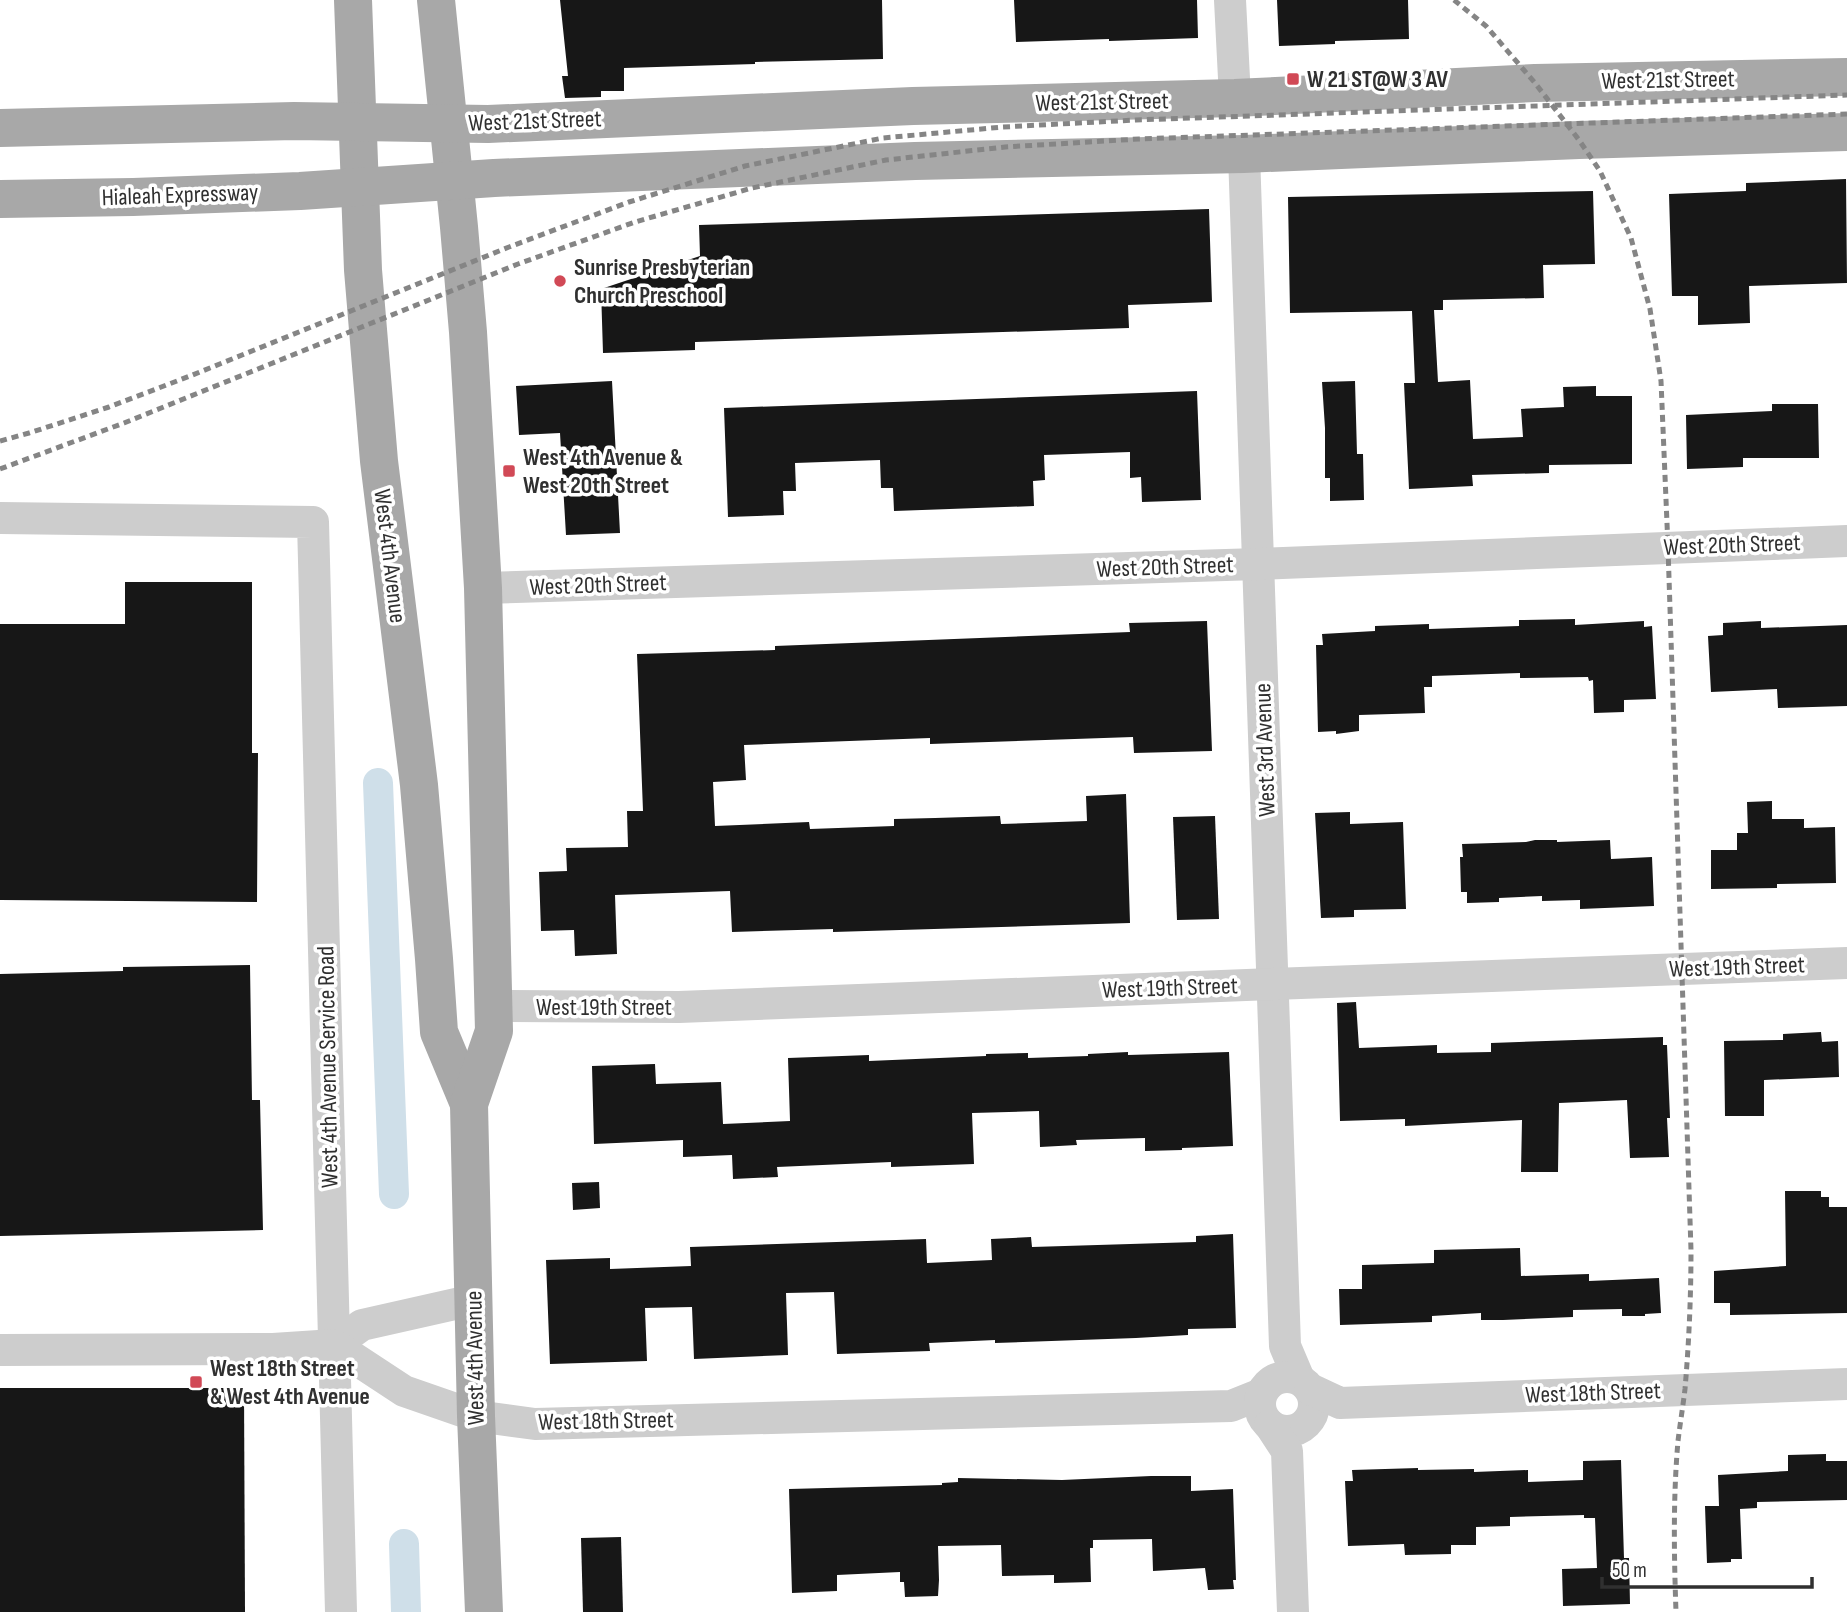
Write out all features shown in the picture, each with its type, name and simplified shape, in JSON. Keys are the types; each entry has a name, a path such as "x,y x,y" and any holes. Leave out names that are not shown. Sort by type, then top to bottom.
{"main road":[{"name":"West 4th Avenue","path":"354,0 363,270 377,448 419,785 439,1032 469,1104"},
{"name":"West 4th Avenue","path":"436,0 468,332 483,588 494,1031 469,1104 476,1416 484,1612"},
{"name":"West 21st Street","path":"357,123 488,124 913,106 1235,98 1535,83 1847,77"},
{"path":"0,128 294,121 357,123"},
{"path":"360,188 455,181 915,161 1244,154 1847,132"},
{"name":"Hialeah Expressway","path":"0,198 132,197 360,188"}],"street":[{"path":"1230,0 1235,98"},
{"name":"West 3rd Avenue","path":"1244,154 1293,1612"},
{"name":"West 4th Avenue Service Road","path":"0,518 313,522 341,1612"},
{"name":"West 20th Street","path":"483,588 1258,564 1847,541"},
{"name":"West 19th Street","path":"494,1006 679,1007 1847,963"},
{"path":"0,1350 274,1349 334,1345 362,1325 473,1300"},
{"name":"West 18th Street","path":"334,1345 404,1391 476,1416 535,1424 1231,1406 1286,1409 1340,1402 1847,1384"}],"building":[{"path":"560,0 882,0 883,59 624,68 624,91 601,91 601,97 565,98 562,76 568,76"},
{"path":"1014,0 1197,0 1198,38 1016,42"},
{"path":"1277,0 1408,0 1409,39 1279,46"},
{"path":"1846,179 1847,283 1749,286 1750,323 1698,325 1698,296 1672,296 1669,194 1746,191 1746,183"},
{"path":"1593,191 1595,264 1543,265 1544,298 1443,300 1443,310 1434,310 1438,382 1470,380 1473,439 1523,437 1521,409 1564,407 1563,387 1596,386 1596,396 1632,396 1632,464 1549,465 1549,473 1472,475 1473,486 1409,489 1404,383 1415,383 1412,311 1290,313 1288,197"},
{"path":"1209,209 1212,302 1128,305 1129,328 695,342 695,350 603,353 601,289 700,256 699,225"},
{"path":"612,381 620,533 566,535 560,433 519,435 516,386"},
{"path":"1355,381 1357,454 1363,454 1364,500 1330,501 1330,478 1325,478 1322,382"},
{"path":"1197,391 1201,500 1142,502 1141,477 1130,478 1130,452 1044,455 1045,480 1033,481 1034,506 894,511 893,488 881,488 880,460 795,463 796,491 783,491 784,515 728,517 724,408"},
{"path":"1772,404 1818,404 1819,458 1743,458 1743,467 1687,469 1686,415 1772,411"},
{"path":"125,582 252,582 252,753 258,753 257,902 0,900 0,624 125,624"},
{"path":"1575,619 1575,625 1644,621 1644,627 1652,626 1656,699 1624,700 1624,712 1594,713 1593,680 1589,681 1588,677 1520,678 1520,673 1432,676 1432,687 1424,687 1425,713 1359,715 1359,731 1336,734 1336,731 1318,732 1316,645 1323,645 1322,634 1375,631 1375,626 1429,624 1429,629 1519,626 1519,620"},
{"path":"1207,621 1212,751 1134,753 1133,737 930,744 930,738 744,745 746,780 713,782 715,826 809,822 810,829 894,826 894,819 1000,816 1001,824 1087,821 1086,796 1126,794 1130,923 833,932 833,929 732,932 730,891 615,895 617,954 575,956 574,930 541,931 539,872 567,871 566,848 628,847 627,811 643,811 637,654 775,650 775,646 1130,632 1129,623"},
{"path":"1761,621 1761,628 1847,625 1847,706 1778,708 1777,689 1711,692 1708,636 1723,635 1723,623"},
{"path":"1772,801 1772,819 1804,819 1804,828 1835,827 1836,883 1777,884 1777,888 1711,889 1711,850 1737,850 1737,833 1748,833 1747,802"},
{"path":"1350,812 1350,824 1403,822 1406,909 1354,910 1354,917 1321,918 1315,813"},
{"path":"1215,816 1219,919 1177,920 1173,817"},
{"path":"1610,840 1611,859 1652,857 1654,906 1580,909 1580,900 1542,901 1542,896 1467,903 1467,892 1461,892 1462,844"},
{"path":"250,965 252,1100 260,1100 263,1230 0,1236 0,974 123,971 123,967"},
{"path":"1356,1002 1359,1048 1437,1045 1437,1053 1491,1052 1491,1043 1663,1037 1663,1045 1667,1045 1669,1157 1630,1158 1627,1100 1559,1103 1558,1172 1521,1172 1522,1120 1405,1126 1405,1119 1340,1121 1337,1003"},
{"path":"1821,1032 1822,1042 1838,1041 1839,1077 1764,1080 1764,1116 1725,1116 1724,1041 1783,1040 1783,1034"},
{"path":"1128,1052 1128,1055 1229,1052 1233,1146 1145,1151 1145,1138 1076,1140 1077,1145 1040,1147 1039,1111 972,1113 974,1164 891,1167 891,1162 777,1167 778,1177 733,1179 732,1155 683,1157 683,1140 594,1144 592,1066 655,1064 656,1084 721,1082 723,1124 790,1121 788,1058 869,1055 869,1061 986,1054 1028,1053 1028,1058"},
{"path":"599,1182 600,1208 573,1210 572,1183"},
{"path":"1785,1191 1821,1191 1821,1197 1829,1197 1829,1207 1847,1207 1847,1313 1730,1315 1730,1303 1714,1303 1714,1271 1786,1266"},
{"path":"1233,1234 1236,1328 1188,1329 1188,1335 1136,1338 929,1343 930,1351 837,1354 834,1292 786,1293 788,1355 694,1359 692,1307 645,1308 647,1361 550,1364 546,1260 610,1258 610,1269 691,1266 690,1247 926,1239 927,1263 992,1260 991,1239 1031,1237 1032,1247 1196,1242 1196,1236"},
{"path":"1520,1248 1521,1276 1589,1274 1589,1281 1659,1278 1661,1313 1622,1316 1622,1309 1573,1310 1573,1317 1481,1320 1481,1313 1432,1316 1432,1322 1340,1325 1339,1289 1362,1289 1362,1265 1434,1263 1434,1250"},
{"path":"0,1388 244,1388 245,1612 0,1612"},
{"path":"1826,1454 1826,1461 1847,1461 1847,1500 1757,1502 1757,1508 1740,1509 1742,1559 1707,1563 1705,1506 1719,1506 1718,1475 1788,1471 1788,1455"},
{"path":"1621,1460 1624,1558 1629,1558 1630,1604 1563,1606 1562,1569 1597,1568 1595,1518 1584,1518 1584,1515 1510,1517 1510,1526 1476,1527 1476,1545 1451,1545 1451,1554 1405,1555 1404,1544 1348,1546 1345,1481 1353,1481 1352,1470 1528,1470 1528,1482 1583,1480 1583,1461"},
{"path":"1191,1476 1191,1491 1233,1489 1234,1589 1208,1590 1205,1568 1153,1571 1152,1539 1093,1540 1093,1548 1090,1548 1091,1582 1054,1583 1054,1575 1002,1576 1001,1545 938,1546 938,1596 905,1597 900,1572 837,1575 837,1591 792,1593 789,1489 942,1485 958,1482 958,1478 1062,1480"},
{"path":"621,1537 623,1612 583,1612 581,1538"}],"waterway":[{"path":"378,783 394,1194"},
{"path":"404,1544 406,1612"}],"railway":[{"path":"1454,0 1486,26 1535,83 1600,171 1631,238 1650,309 1661,381 1691,1250 1688,1354 1675,1484 1676,1612"},
{"path":"0,441 109,407 509,247 629,202 745,166 883,138 1003,127 1136,120 1847,95"},
{"path":"0,469 124,423 518,264 635,222 752,188 886,160 1005,147 1139,139 1847,114"}],"place":[{"name":"W 21 ST@W 3 AV","path":"1293,79"},
{"name":"Sunrise Presbyterian Church Preschool","path":"560,281"},
{"name":"West 4th Avenue & West 20th Street","path":"509,471"},
{"name":"West 18th Street & West 4th Avenue","path":"196,1382"}]}
